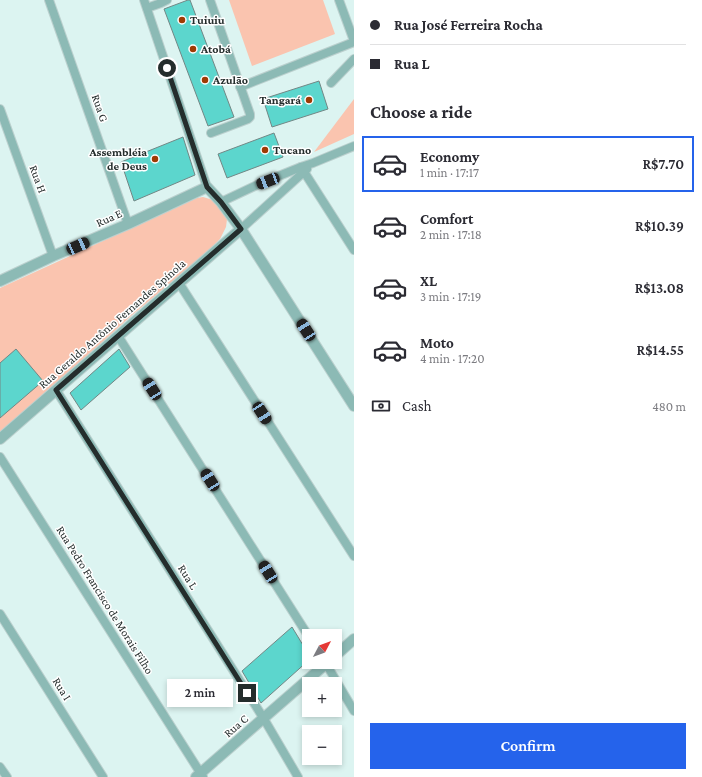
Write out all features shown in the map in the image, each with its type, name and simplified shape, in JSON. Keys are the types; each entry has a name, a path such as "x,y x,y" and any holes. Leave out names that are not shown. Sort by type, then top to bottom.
{"street":[{"name":"Rua G","path":"49,0 128,224"},
{"path":"167,0 161,3 146,4 207,187 221,202 241,229 354,406"},
{"path":"210,0 250,114 248,119 211,133"},
{"path":"240,87 354,42 339,0"},
{"path":"332,83 354,59"},
{"name":"Rua H","path":"0,109 53,256"},
{"path":"221,202 259,184 303,169 313,163 354,146"},
{"path":"241,229 303,169"},
{"path":"303,169 354,250"},
{"name":"Rua E","path":"0,281 207,187"},
{"name":"Rua Geraldo Antônio Fernandes Spínola","path":"0,439 241,229"},
{"path":"179,283 354,556"},
{"path":"118,336 303,629"},
{"name":"Rua L","path":"56,390 264,719 298,777"},
{"name":"Rua Pedro Francisco de Morais Filho","path":"0,457 200,776"},
{"name":"Rua I","path":"0,614 103,777"},
{"path":"342,650 354,639"},
{"name":"Rua C","path":"200,776 319,669"},
{"path":"330,669 354,711"},
{"path":"0,767 6,777"}],"shaded area":[{"path":"229,0 323,0 335,34 252,66"},
{"path":"354,99 354,134 314,152"},
{"path":"203,197 213,200 223,210 227,219 226,227 220,239 204,255 131,316 0,435 0,288 197,198"}],"building":[{"path":"190,0 234,117 208,126 164,9"},
{"path":"319,81 328,109 272,127 263,99"},
{"path":"274,133 283,157 227,178 218,154"},
{"path":"183,137 195,175 134,201 121,162"},
{"path":"16,349 43,381 0,418 0,363"},
{"path":"119,349 130,367 81,410 70,393"},
{"path":"292,627 302,643 302,666 261,703 242,671"}],"place":[{"name":"Tuiuiu","path":"182,20"},
{"name":"Atobá","path":"193,49"},
{"name":"Azulão","path":"205,80"},
{"name":"Tangará","path":"309,100"},
{"name":"Tucano","path":"265,150"},
{"name":"Assembléia de Deus","path":"155,159"}],"route":[{"path":"167,68 207,187 221,202 241,229 56,390 247,693"}]}
